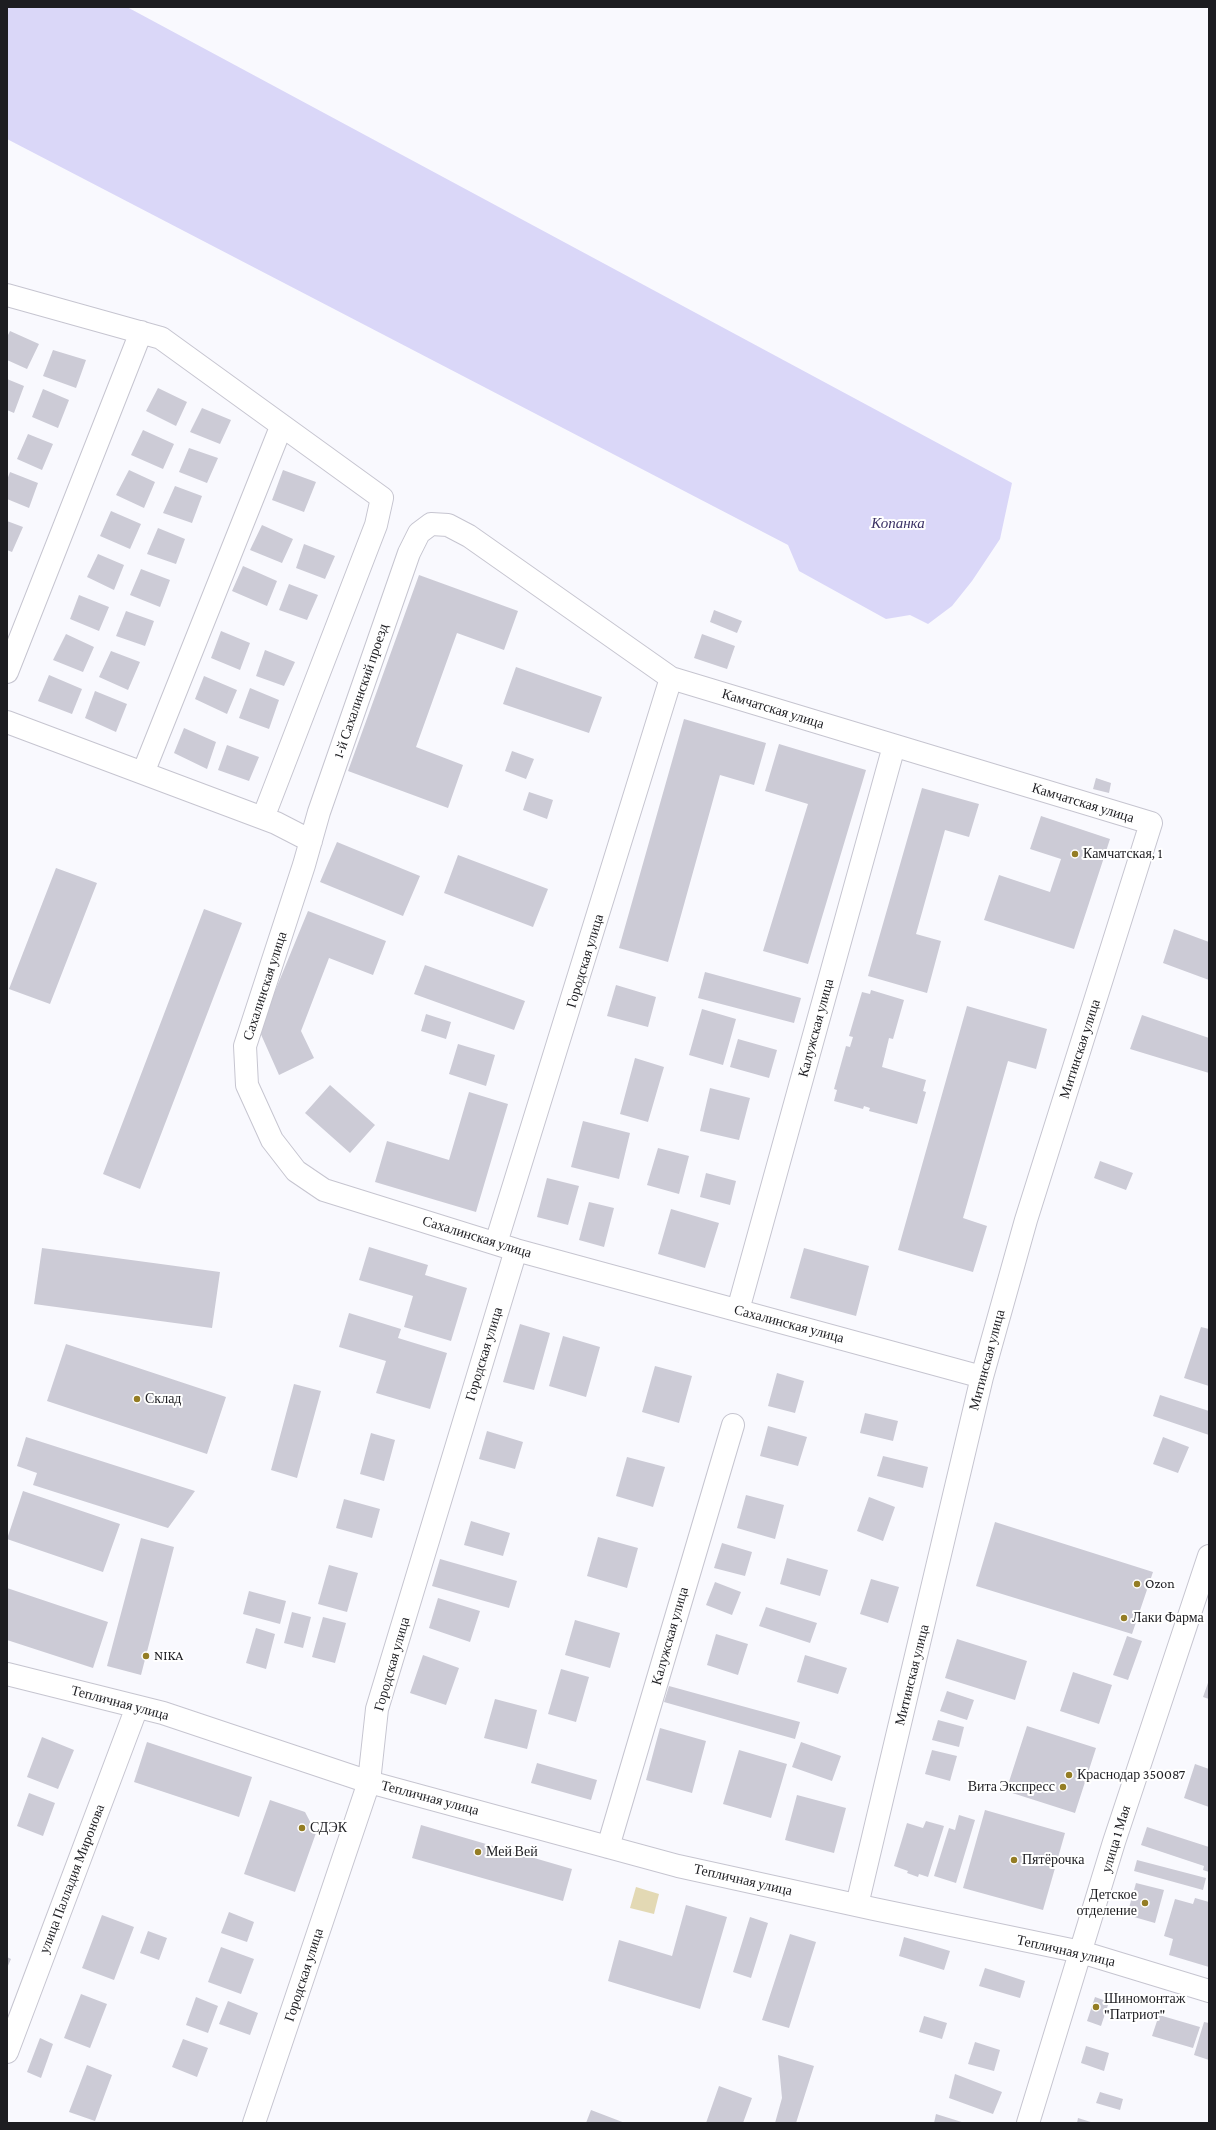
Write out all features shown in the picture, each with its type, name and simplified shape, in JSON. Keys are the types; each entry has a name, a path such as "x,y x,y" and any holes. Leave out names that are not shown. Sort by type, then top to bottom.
{"street":[{"path":"7,295 161,338 281,427 382,498 376,526 263,818"},
{"path":"7,672 140,332"},
{"path":"143,773 281,427"},
{"name":"Камчатская улица","path":"430,524 448,525 469,536 671,678 1151,823"},
{"name":"1-й Сахалинский проезд","path":"304,865 319,812 409,553 419,533 430,524"},
{"name":"Городская улица","path":"254,2123 369,1782 377,1708 506,1247 671,678"},
{"path":"7,722 263,818 311,841"},
{"name":"Калужская улица","path":"738,1310 894,746"},
{"name":"Митинская улица","path":"866,1907 982,1377 1026,1220 1151,823"},
{"name":"Сахалинская улица","path":"304,865 245,1046 247,1085 272,1140 296,1171 324,1190 506,1247 982,1377"},
{"name":"Калужская улица","path":"608,1847 733,1425"},
{"name":"улица 1 Мая","path":"1028,2123 1114,1842 1209,1556"},
{"name":"Тепличная улица","path":"7,1674 163,1713 369,1782 608,1847 735,1879 1081,1952 1209,1991"},
{"name":"улица Палладия Миронова","path":"7,2052 137,1706"}],"shaded area":[{"path":"636,1887 659,1894 654,1914 630,1908"}],"water":[{"name":"Копанка","path":"7,7 127,7 1012,483 1000,539 972,581 952,606 928,624 910,615 886,619 799,571 788,545 7,139"}],"building":[{"path":"10,331 39,344 27,369 7,360 7,337"},
{"path":"53,350 86,360 76,388 43,376"},
{"path":"7,379 24,386 14,413 7,410"},
{"path":"158,388 187,402 176,426 146,411"},
{"path":"43,389 69,400 58,428 32,417"},
{"path":"202,408 231,420 220,444 190,432"},
{"path":"143,430 174,444 163,469 131,455"},
{"path":"28,434 53,444 42,470 17,459"},
{"path":"189,448 218,458 207,483 179,472"},
{"path":"129,470 155,482 144,508 116,495"},
{"path":"283,470 316,482 304,512 272,500"},
{"path":"10,472 38,483 29,508 7,499 7,480"},
{"path":"175,486 202,496 192,523 163,513"},
{"path":"111,511 141,524 130,549 100,536"},
{"path":"7,521 23,527 12,552 7,550"},
{"path":"262,525 293,539 282,563 250,550"},
{"path":"158,528 185,539 176,564 147,554"},
{"path":"304,544 335,556 325,579 296,568"},
{"path":"98,554 124,565 114,590 87,577"},
{"path":"243,566 277,581 267,606 232,591"},
{"path":"141,569 170,580 160,607 130,595"},
{"path":"419,575 518,611 504,650 457,633 416,747 463,765 448,808 348,771"},
{"path":"289,584 318,595 307,620 279,610"},
{"path":"79,595 109,607 99,631 70,619"},
{"path":"714,610 742,621 737,633 710,622"},
{"path":"126,611 154,621 145,646 116,636"},
{"path":"221,631 250,643 240,670 211,658"},
{"path":"66,634 94,647 83,672 53,660"},
{"path":"702,634 735,646 727,669 694,658"},
{"path":"265,650 295,662 284,686 256,676"},
{"path":"111,651 140,662 128,690 99,677"},
{"path":"516,667 602,697 589,733 503,704"},
{"path":"49,675 82,689 72,714 38,701"},
{"path":"204,676 237,690 227,714 195,699"},
{"path":"250,688 279,700 269,729 239,718"},
{"path":"95,691 127,704 116,732 85,718"},
{"path":"684,719 766,743 754,785 720,775 668,962 619,948"},
{"path":"184,728 216,742 207,769 174,753"},
{"path":"779,744 866,770 808,964 763,951 808,804 765,791"},
{"path":"227,745 259,757 249,781 218,770"},
{"path":"512,751 534,759 526,779 505,771"},
{"path":"1096,778 1111,783 1109,793 1093,789"},
{"path":"922,788 979,804 969,837 945,830 916,934 941,941 927,993 868,976"},
{"path":"529,792 553,800 547,819 523,810"},
{"path":"1041,816 1110,839 1074,949 984,920 999,875 1050,892 1061,859 1030,849"},
{"path":"337,842 420,876 403,916 320,882"},
{"path":"458,855 548,889 533,927 444,893"},
{"path":"56,868 97,883 50,1004 9,989"},
{"path":"204,909 242,923 140,1189 103,1174"},
{"path":"308,911 386,941 373,975 329,958 301,1031 314,1058 279,1075 259,1030"},
{"path":"1174,929 1209,942 1209,980 1163,963"},
{"path":"425,965 525,1001 514,1030 414,994"},
{"path":"705,972 801,998 794,1023 698,998"},
{"path":"616,985 656,997 648,1027 607,1016"},
{"path":"871,990 904,1000 893,1039 889,1038 882,1067 926,1080 923,1091 926,1092 917,1124 869,1111 870,1108 864,1106 863,1109 834,1101 837,1090 834,1089 846,1046 850,1047 853,1037 849,1036 862,992 870,994"},
{"path":"967,1006 1047,1029 1036,1069 1008,1061 963,1218 987,1226 973,1272 898,1250"},
{"path":"702,1009 736,1019 723,1065 689,1055"},
{"path":"426,1014 451,1022 446,1039 421,1031"},
{"path":"1142,1015 1209,1038 1209,1073 1130,1049"},
{"path":"738,1039 777,1050 769,1078 730,1067"},
{"path":"458,1044 495,1055 486,1086 449,1074"},
{"path":"635,1058 664,1067 648,1122 620,1114"},
{"path":"330,1085 375,1125 350,1153 305,1113"},
{"path":"710,1088 750,1098 739,1140 700,1131"},
{"path":"469,1092 508,1104 476,1212 375,1182 387,1141 449,1160"},
{"path":"583,1121 630,1133 619,1179 571,1167"},
{"path":"658,1148 689,1156 679,1194 647,1185"},
{"path":"1100,1161 1133,1173 1126,1190 1094,1178"},
{"path":"706,1173 736,1181 730,1205 700,1197"},
{"path":"547,1178 579,1186 568,1225 537,1217"},
{"path":"589,1202 614,1208 604,1247 579,1240"},
{"path":"671,1209 719,1223 705,1268 658,1254"},
{"path":"369,1247 428,1265 425,1275 467,1288 451,1341 404,1327 413,1296 359,1280"},
{"path":"42,1248 220,1272 212,1328 34,1304"},
{"path":"804,1248 869,1266 856,1316 790,1298"},
{"path":"349,1313 401,1329 398,1338 447,1353 430,1409 376,1393 386,1361 339,1347"},
{"path":"520,1324 550,1333 534,1390 503,1382"},
{"path":"1201,1327 1209,1329 1209,1386 1184,1378"},
{"path":"563,1336 600,1347 586,1397 549,1386"},
{"name":"Склад","path":"66,1344 226,1397 207,1454 47,1401"},
{"path":"655,1366 692,1376 679,1423 642,1412"},
{"path":"777,1373 804,1381 795,1413 768,1406"},
{"path":"294,1384 321,1391 297,1478 271,1470"},
{"path":"1160,1395 1209,1411 1209,1435 1153,1416"},
{"path":"865,1413 898,1421 893,1441 860,1433"},
{"path":"768,1426 807,1437 798,1466 760,1456"},
{"path":"487,1431 523,1442 515,1469 479,1459"},
{"path":"371,1433 395,1440 384,1481 360,1474"},
{"path":"26,1437 195,1491 168,1528 33,1485 37,1473 17,1466"},
{"path":"1163,1437 1189,1447 1178,1473 1153,1464"},
{"path":"883,1456 928,1467 923,1488 877,1476"},
{"path":"627,1457 665,1467 653,1507 616,1496"},
{"path":"23,1491 120,1524 103,1572 7,1539"},
{"path":"746,1495 784,1505 775,1539 737,1528"},
{"path":"869,1497 895,1507 883,1541 857,1531"},
{"path":"344,1499 380,1509 372,1538 336,1528"},
{"path":"471,1521 510,1533 503,1556 464,1545"},
{"path":"995,1522 1153,1572 1132,1634 976,1586"},
{"path":"598,1537 638,1548 627,1588 587,1576"},
{"path":"141,1538 174,1547 141,1675 107,1666"},
{"path":"722,1543 752,1552 745,1576 714,1568"},
{"path":"787,1558 828,1570 820,1596 780,1584"},
{"path":"440,1559 517,1581 509,1608 432,1586"},
{"path":"329,1565 358,1573 347,1612 318,1604"},
{"path":"871,1579 899,1587 888,1623 860,1614"},
{"path":"715,1582 741,1592 732,1615 706,1605"},
{"path":"7,1588 108,1622 93,1668 7,1640"},
{"path":"249,1591 286,1601 280,1624 243,1614"},
{"path":"438,1598 480,1611 470,1642 429,1628"},
{"path":"766,1607 817,1623 810,1643 759,1626"},
{"path":"292,1612 311,1617 303,1648 284,1643"},
{"path":"323,1617 346,1623 335,1663 312,1657"},
{"path":"575,1620 620,1633 610,1668 565,1655"},
{"path":"256,1628 275,1634 266,1669 246,1663"},
{"path":"716,1634 748,1644 738,1675 707,1665"},
{"path":"1127,1636 1142,1641 1128,1680 1113,1675"},
{"path":"957,1639 1027,1661 1015,1700 945,1678"},
{"path":"423,1655 459,1668 446,1705 410,1693"},
{"path":"805,1655 847,1668 838,1694 797,1682"},
{"path":"561,1669 589,1677 576,1722 548,1714"},
{"path":"1073,1672 1112,1685 1099,1724 1060,1711"},
{"path":"1209,1680 1209,1699 1203,1697"},
{"path":"669,1686 800,1722 795,1739 664,1702"},
{"path":"947,1691 974,1700 967,1720 940,1711"},
{"path":"495,1699 537,1710 527,1749 484,1738"},
{"path":"938,1720 964,1727 959,1747 932,1740"},
{"path":"1027,1726 1096,1748 1075,1813 1006,1791"},
{"path":"660,1728 706,1741 692,1793 646,1780"},
{"path":"42,1737 74,1750 58,1789 27,1777"},
{"path":"147,1742 252,1777 239,1817 134,1782"},
{"path":"801,1742 841,1756 832,1781 792,1767"},
{"path":"739,1750 787,1764 771,1818 723,1804"},
{"path":"932,1750 957,1756 950,1781 925,1774"},
{"path":"537,1763 597,1780 591,1800 531,1783"},
{"path":"1195,1764 1209,1769 1209,1807 1184,1798"},
{"path":"29,1793 55,1803 43,1836 17,1826"},
{"path":"797,1795 846,1808 834,1853 785,1840"},
{"path":"270,1800 305,1812 316,1833 295,1892 244,1874"},
{"name":"Пятёрочка","path":"985,1810 1065,1833 1043,1910 963,1888"},
{"path":"959,1815 975,1820 956,1883 934,1876 949,1828 955,1830"},
{"path":"926,1821 944,1826 928,1877 919,1874 918,1877 907,1873 908,1871 894,1866 907,1823 923,1828"},
{"path":"421,1825 572,1869 563,1901 412,1858"},
{"path":"1147,1827 1209,1847 1209,1872 1203,1870 1204,1866 1141,1845"},
{"path":"1137,1860 1206,1878 1203,1890 1134,1871"},
{"name":"Детское отделение","path":"1136,1883 1164,1890 1155,1923 1127,1915"},
{"path":"1195,1898 1209,1902 1209,1967 1169,1955 1173,1939 1164,1936 1175,1899 1193,1904"},
{"path":"686,1905 727,1917 700,2009 608,1981 619,1940 672,1956"},
{"path":"229,1912 254,1922 247,1942 221,1933"},
{"path":"102,1915 134,1927 114,1980 82,1968"},
{"path":"750,1917 768,1923 751,1978 733,1972"},
{"path":"148,1931 167,1938 159,1960 140,1953"},
{"path":"790,1934 816,1942 789,2028 762,2020"},
{"path":"904,1937 950,1951 944,1970 899,1956"},
{"path":"221,1947 254,1959 241,1994 208,1982"},
{"path":"7,1957 11,1959 7,1968"},
{"path":"985,1968 1025,1981 1020,1998 979,1986"},
{"path":"81,1994 107,2004 90,2048 64,2038"},
{"path":"196,1997 218,2006 208,2033 186,2025"},
{"path":"1095,1997 1109,2002 1101,2026 1087,2021"},
{"path":"228,2001 258,2013 250,2035 219,2024"},
{"path":"1159,2015 1200,2027 1193,2048 1152,2036"},
{"path":"924,2016 947,2023 942,2039 919,2032"},
{"path":"1204,2022 1209,2023 1209,2060 1194,2055"},
{"path":"40,2038 53,2044 41,2078 27,2072"},
{"path":"183,2039 208,2048 197,2077 172,2067"},
{"path":"975,2042 1000,2050 994,2071 968,2064"},
{"path":"1086,2046 1109,2053 1104,2071 1081,2063"},
{"path":"778,2055 814,2066 796,2123 775,2123 782,2098"},
{"path":"87,2065 112,2075 95,2121 69,2112"},
{"path":"955,2074 1002,2092 993,2114 949,2098"},
{"path":"719,2086 752,2098 743,2123 706,2123"},
{"path":"1100,2092 1123,2099 1120,2110 1096,2103"},
{"path":"591,2110 625,2123 586,2123"},
{"path":"936,2114 965,2123 934,2123"},
{"path":"1078,2118 1094,2123 1077,2123"}],"place":[{"name":"Камчатская, 1","path":"1075,854"},
{"name":"Склад","path":"137,1399"},
{"name":"Ozon","path":"1137,1584"},
{"name":"Лаки Фарма","path":"1124,1618"},
{"name":"NIKA","path":"146,1656"},
{"name":"Краснодар 350087","path":"1069,1775"},
{"name":"Вита Экспресс","path":"1063,1787"},
{"name":"СДЭК","path":"302,1828"},
{"name":"Мей Вей","path":"478,1852"},
{"name":"Пятёрочка","path":"1014,1860"},
{"name":"Детское отделение","path":"1145,1903"},
{"name":"Шиномонтаж \"Патриот\"","path":"1096,2007"}]}
